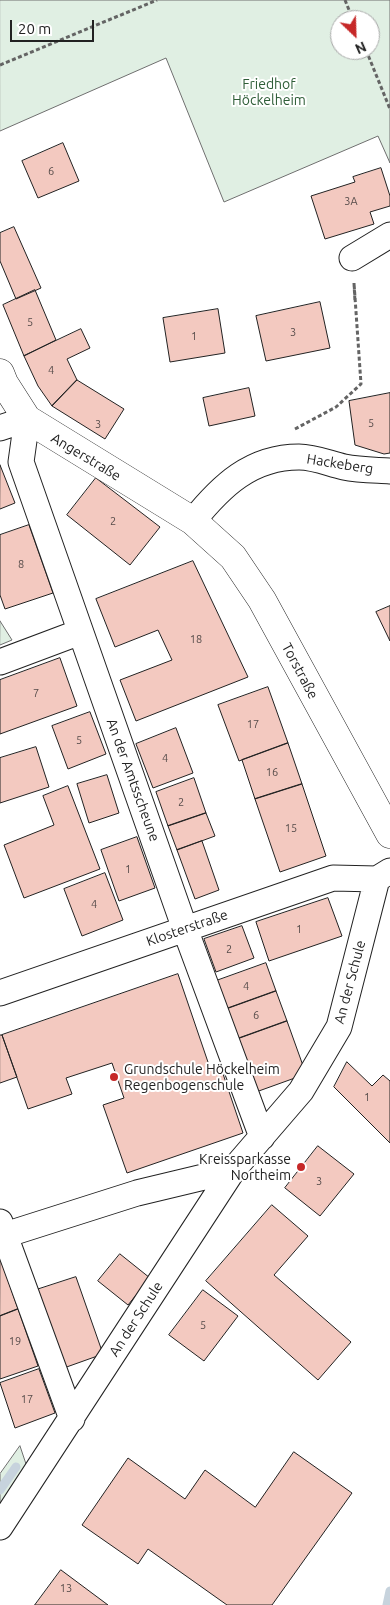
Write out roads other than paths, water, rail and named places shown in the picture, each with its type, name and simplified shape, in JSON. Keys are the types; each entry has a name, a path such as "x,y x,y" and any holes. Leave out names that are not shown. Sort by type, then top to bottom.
{"street":[{"path":"352,258 390,235"},
{"name":"Angerstraße","path":"0,373 4,383 27,419 193,521"},
{"path":"0,428 27,419"},
{"name":"An der Amtsscheune","path":"27,419 21,462 186,929"},
{"name":"Hackeberg","path":"193,521 211,498 233,477 255,465 300,457 346,467 390,471"},
{"name":"Torstraße","path":"193,521 233,557 262,600 390,834"},
{"path":"0,662 80,632"},
{"name":"Klosterstraße","path":"0,993 333,878 383,875"},
{"name":"An der Schule","path":"0,1527 233,1170 301,1091 339,1027 383,875"},
{"path":"186,929 262,1138"},
{"path":"72,1419 2,1229 233,1170"}],"waterway":[{"path":"0,1490 16,1467"},
{"path":"387,1605 390,1591"}],"place":[{"name":"Grundschule Höckelheim Regenbogenschule","path":"114,1077"},
{"name":"Kreissparkasse Northeim","path":"301,1167"}],"park label":[{"name":"Friedhof Höckelheim","path":"269,92"}]}
